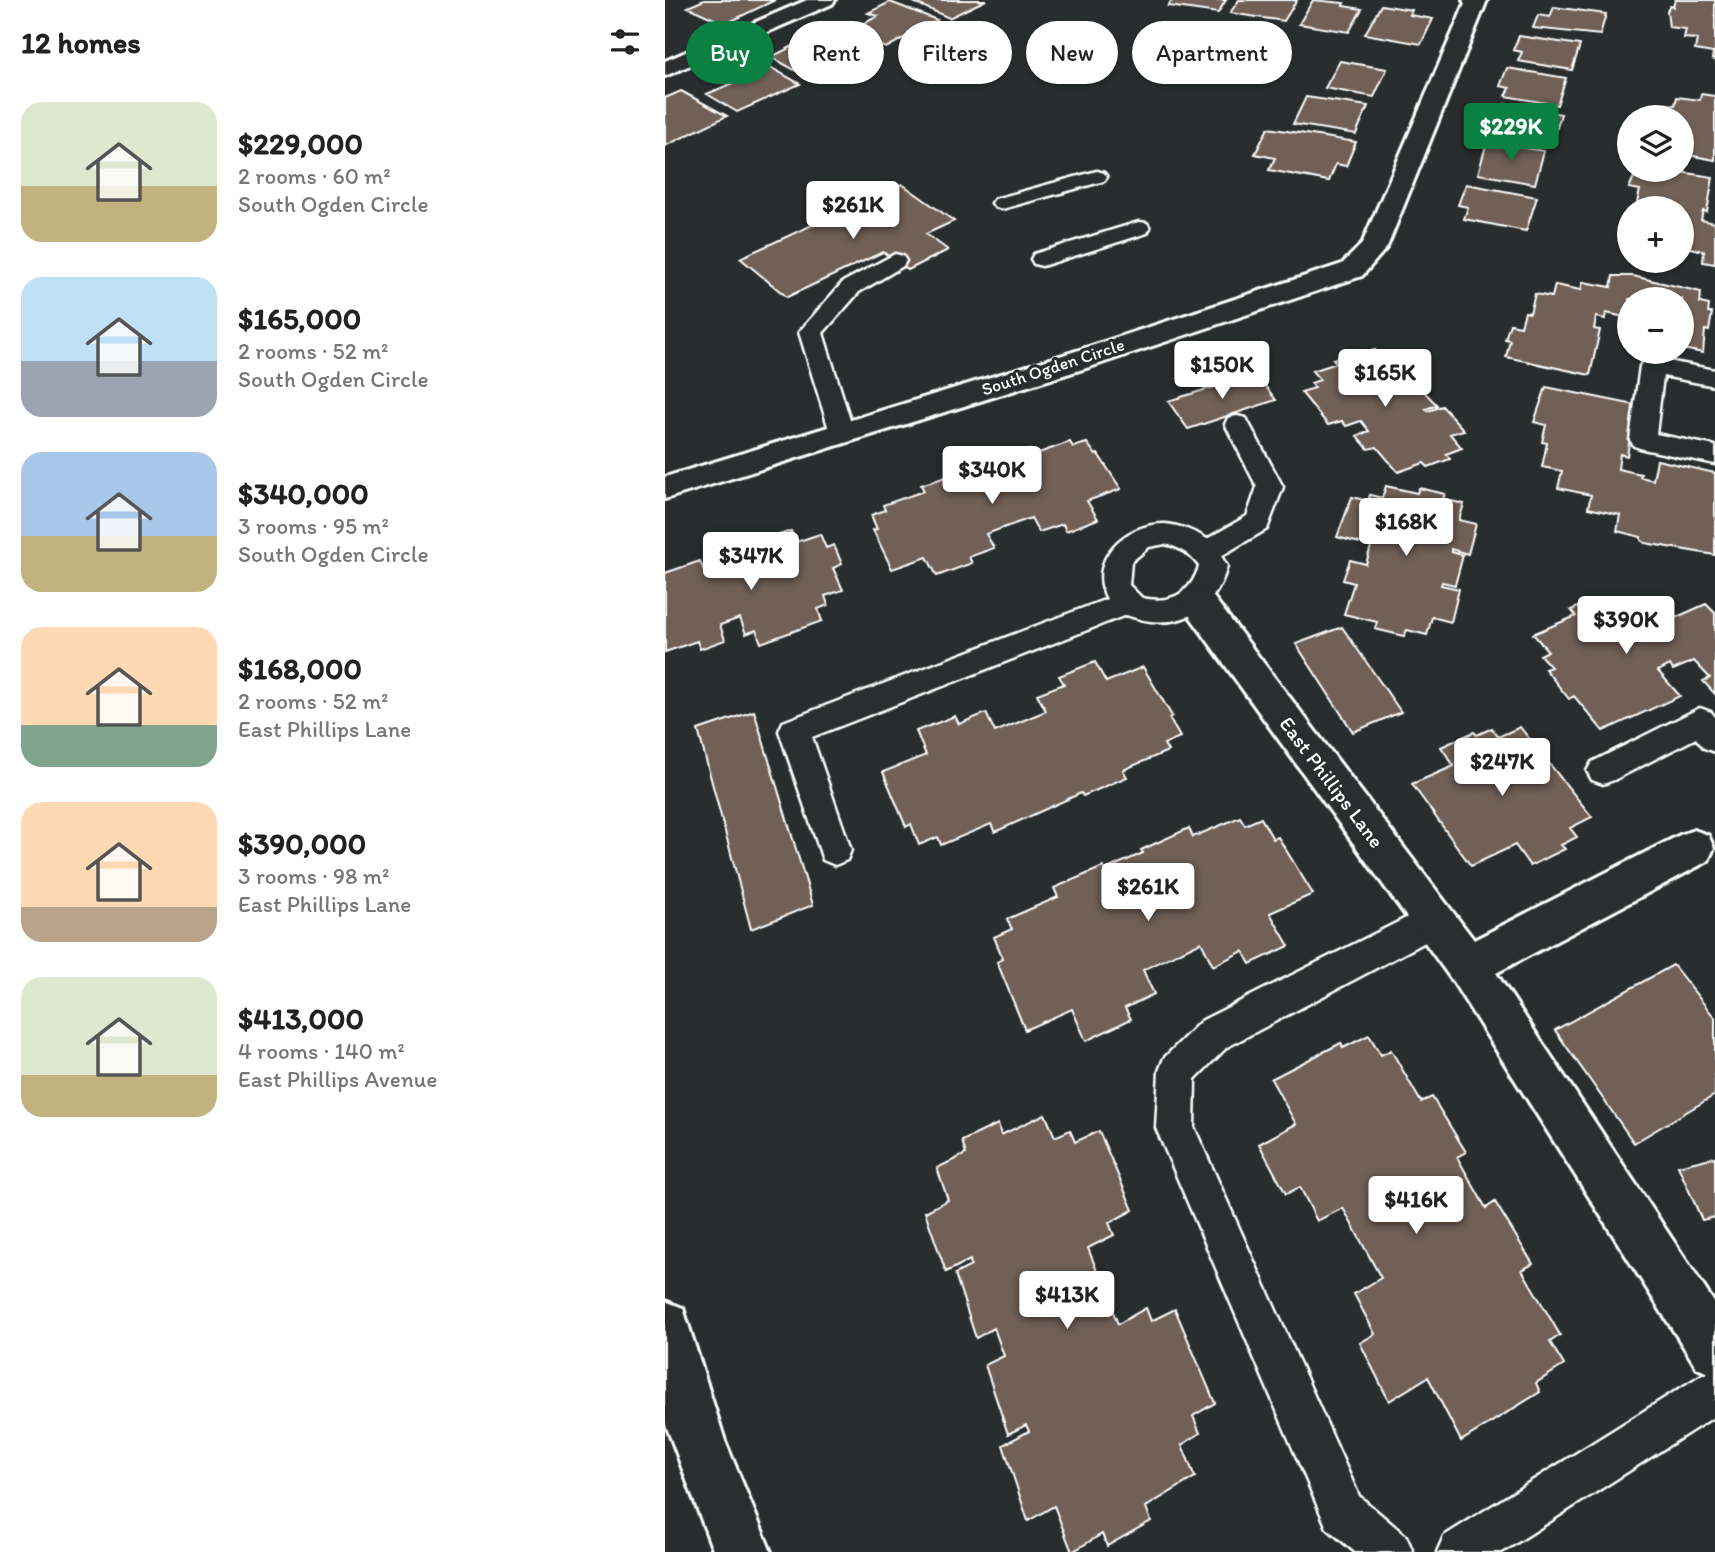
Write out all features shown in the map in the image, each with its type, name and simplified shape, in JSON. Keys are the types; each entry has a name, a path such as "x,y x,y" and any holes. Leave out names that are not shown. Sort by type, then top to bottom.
{"street":[{"path":"665,69 825,0"},
{"name":"South Ogden Circle","path":"665,488 1086,358 1352,270 1374,247 1477,1 1473,0"},
{"name":"East Phillips Lane","path":"1196,599 1468,966 1715,1350"},
{"path":"1468,966 1704,843"},
{"path":"665,1325 718,1496 743,1552"}],"lane":[{"path":"1002,203 1097,177"},
{"path":"1042,259 1139,228"},
{"path":"841,433 811,332 851,287 895,261"},
{"path":"1715,378 1652,366 1643,440 1715,455"},
{"path":"1206,552 1258,522 1270,487 1237,424"},
{"path":"1165,534 1191,540 1206,552 1213,566 1209,581 1196,599 1177,608 1162,611 1142,609 1126,603 1112,581 1124,550 1139,539 1165,534"},
{"path":"835,850 794,731 1126,603"},
{"path":"1603,771 1700,721 1715,739"},
{"path":"1390,1552 1343,1512 1175,1128 1177,1072 1214,1034 1434,920"},
{"path":"1460,1552 1715,1391"}],"building":[{"path":"704,0 775,0 731,21 718,21 688,7"},
{"path":"986,0 949,18 913,2"},
{"path":"1172,0 1226,0 1218,13 1168,6"},
{"path":"1239,0 1297,0 1284,21 1230,13"},
{"path":"1313,0 1344,3 1343,6 1362,9 1349,32 1299,24"},
{"path":"1675,0 1715,0 1715,60 1712,59 1713,53 1695,50 1697,39 1684,38 1686,29 1669,27 1667,11 1670,6 1673,7"},
{"path":"890,2 937,20 898,21 898,41 886,48 884,21 869,21 878,16 868,13"},
{"path":"1381,5 1412,10 1410,15 1433,19 1421,44 1365,34"},
{"path":"1554,7 1606,14 1600,35 1533,28 1538,15 1550,17"},
{"path":"1519,36 1580,45 1572,70 1518,61 1522,52 1513,50"},
{"path":"788,48 788,66 774,59 774,56"},
{"path":"1340,61 1387,69 1374,97 1325,88"},
{"path":"1507,68 1566,78 1557,105 1506,96 1510,88 1500,86"},
{"path":"774,69 788,77 788,84 800,84 737,112 707,94 730,84 774,84"},
{"path":"681,91 727,116 665,146 665,98"},
{"path":"1701,94 1715,96 1715,160 1694,156 1694,105 1675,105 1677,97 1700,100"},
{"path":"1306,97 1368,106 1356,134 1293,124"},
{"path":"1505,104 1561,114 1553,141 1496,131"},
{"path":"1268,128 1356,142 1346,166 1336,164 1329,181 1269,170 1275,158 1255,154"},
{"path":"1487,142 1544,151 1535,184 1478,174"},
{"path":"1694,174 1713,177 1707,212 1703,211 1701,220 1715,223 1715,264 1703,262 1704,251 1694,249 1694,196 1639,196 1640,190 1629,188 1632,182 1694,182"},
{"path":"902,184 954,221 926,234 948,250 908,270 883,252 787,297 740,258"},
{"path":"1466,184 1537,197 1526,231 1464,219 1468,207 1458,205"},
{"path":"1613,276 1633,276 1680,287 1617,287 1617,315 1606,313 1605,319 1596,317 1594,329 1600,330 1590,375 1506,357 1510,340 1505,339 1510,324 1521,326 1525,312 1530,313 1535,294 1552,297 1555,285 1581,290 1583,282 1611,287"},
{"path":"1694,290 1701,292 1700,303 1709,305 1708,313 1712,313 1709,331 1705,330 1703,353 1694,351"},
{"path":"1375,350 1385,362 1398,358 1418,380 1405,385 1407,387 1417,384 1437,405 1426,409 1428,411 1442,406 1464,430 1450,434 1462,448 1446,454 1450,459 1428,467 1424,463 1398,472 1377,447 1368,449 1357,436 1369,431 1361,421 1346,426 1342,421 1328,425 1301,392 1315,388 1311,383 1320,380 1312,371 1337,363 1333,359 1354,352 1358,356"},
{"path":"1256,374 1276,400 1188,429 1168,401"},
{"path":"1546,387 1635,405 1627,456 1620,454 1618,469 1641,474 1640,477 1653,480 1657,460 1715,473 1715,555 1645,543 1641,537 1617,531 1620,515 1588,508 1591,495 1558,488 1562,471 1542,467 1547,443 1542,442 1546,425 1534,422"},
{"path":"1070,442 1073,447 1087,443 1096,455 1098,454 1121,489 1087,501 1098,519 1066,531 1063,524 1039,532 1031,518 986,534 994,548 969,557 972,563 937,576 927,557 892,569 873,530 877,529 871,515 885,510 883,505 924,491 921,485 1029,450 1033,455"},
{"path":"1386,486 1417,493 1419,488 1445,494 1443,499 1464,504 1459,520 1476,524 1468,554 1451,549 1451,552 1463,555 1455,585 1442,582 1441,585 1459,589 1451,622 1432,617 1427,635 1407,630 1404,636 1375,629 1377,622 1344,614 1354,583 1343,580 1350,560 1366,564 1371,546 1337,537 1352,497 1368,501 1370,495 1382,498"},
{"path":"791,531 796,542 820,534 826,548 834,545 842,564 833,568 843,590 825,596 828,605 818,609 822,621 761,643 756,630 746,634 740,618 720,625 725,640 700,649 697,641 665,652 665,573 700,561 705,573 708,572 705,563 746,549 750,558 754,556 750,545"},
{"path":"1623,597 1639,614 1663,603 1677,617 1706,604 1715,613 1715,694 1703,681 1710,678 1694,661 1673,670 1670,665 1658,671 1680,696 1603,731 1574,696 1569,699 1545,669 1551,667 1540,655 1548,651 1533,634 1576,616 1571,610 1593,601 1599,601 1602,605"},
{"path":"1342,627 1401,712 1353,732 1296,644"},
{"path":"1095,662 1106,682 1143,667 1172,716 1169,718 1180,737 1164,744 1168,751 1123,770 1127,777 1083,796 1081,793 995,832 991,824 941,845 938,837 919,845 911,824 906,827 883,772 926,755 916,731 955,716 959,724 986,713 995,732 1046,711 1037,694 1064,684 1059,676"},
{"path":"754,711 813,905 751,929 698,730"},
{"path":"1520,727 1592,817 1570,828 1577,837 1561,845 1565,849 1530,866 1515,845 1471,866 1412,784 1454,766 1441,747 1474,732 1477,735 1492,728 1498,737"},
{"path":"1240,817 1245,825 1261,818 1273,839 1278,837 1313,894 1270,913 1289,946 1250,964 1243,951 1213,966 1201,942 1143,970 1154,994 1125,1008 1131,1019 1086,1041 1072,1009 1025,1030 997,962 1003,959 994,937 1012,929 1007,919 1058,897 1054,888 1103,867 1105,870 1189,828 1193,837"},
{"path":"1673,965 1715,1018 1715,1095 1634,1143 1555,1030"},
{"path":"1369,1035 1381,1055 1391,1050 1421,1102 1432,1097 1466,1152 1457,1157 1486,1208 1495,1202 1533,1264 1522,1270 1560,1335 1550,1342 1564,1365 1536,1383 1540,1392 1461,1441 1428,1377 1389,1401 1360,1343 1375,1334 1354,1294 1381,1278 1343,1208 1317,1221 1300,1187 1286,1194 1259,1144 1296,1124 1271,1079 1341,1043 1343,1048"},
{"path":"1045,1114 1055,1137 1070,1130 1075,1142 1099,1131 1133,1210 1109,1223 1114,1235 1088,1248 1118,1324 1146,1308 1151,1321 1175,1309 1215,1403 1193,1416 1200,1433 1182,1445 1195,1477 1146,1507 1151,1521 1107,1546 1102,1534 1072,1552 1054,1506 1028,1521 1003,1445 1029,1431 1026,1425 1008,1434 985,1365 1004,1356 994,1328 976,1338 955,1274 971,1266 970,1260 946,1272 925,1212 948,1200 937,1168 966,1154 962,1141 998,1124 1001,1135"},
{"path":"1715,1157 1715,1217 1702,1220 1678,1166"}]}
